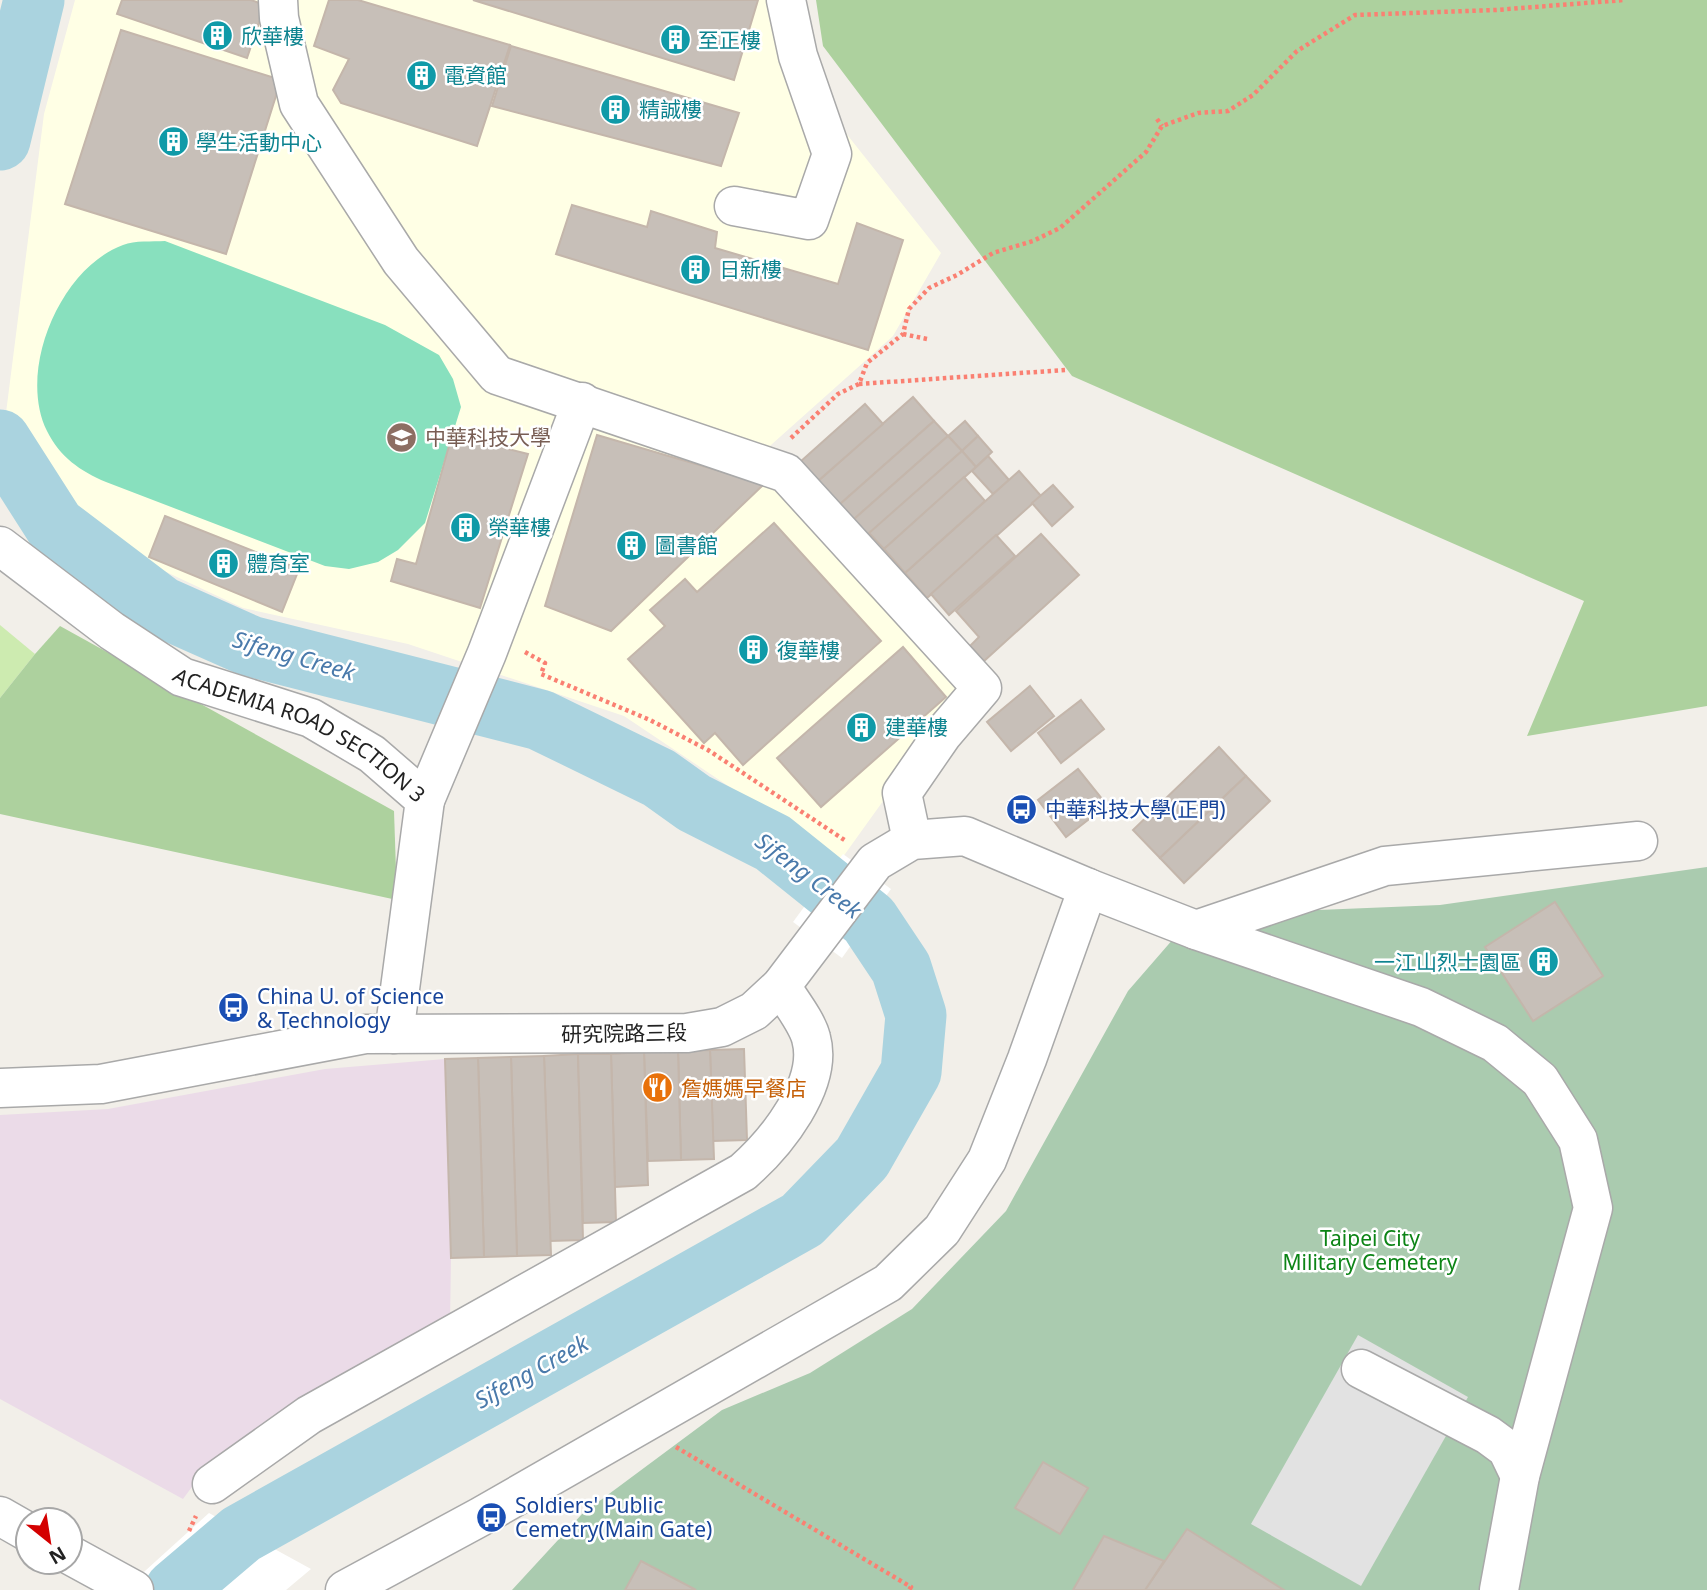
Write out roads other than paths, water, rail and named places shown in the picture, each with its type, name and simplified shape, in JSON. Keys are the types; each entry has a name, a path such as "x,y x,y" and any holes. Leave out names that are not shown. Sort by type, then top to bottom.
{"street":[{"path":"278,0 279,18 299,104 401,261 497,375 786,473 982,688 942,735 902,793 912,840 965,836 1196,930 1421,1007 1495,1043 1539,1080 1578,1140 1593,1208 1520,1476 1499,1590"},
{"path":"734,206 809,220 832,154 798,56 786,0"},
{"path":"425,800 489,646 582,402"},
{"name":"ACADEMIA ROAD SECTION 3","path":"0,545 112,631 182,677 311,718 372,754 425,800 394,1034"},
{"name":"研究院路三段","path":"394,1034 687,1034 722,1027 754,1011 781,986 871,867 912,840"},
{"path":"1196,930 1385,866 1638,841"},
{"path":"345,1590 480,1517 888,1283 942,1230 986,1160 1027,1059 1088,888"},
{"path":"212,1484 309,1415 731,1179 765,1153 807,1089 814,1061 811,1036 781,986"},
{"path":"0,1088 101,1084 365,1034 394,1034"},
{"path":"1361,1369 1488,1435 1507,1449 1520,1476"},
{"path":"84,1563 131,1588"}],"waterway":[{"name":"Sifeng Creek","path":"0,140 34,0"},
{"name":"Sifeng Creek","path":"0,440 55,526 162,607 250,646 540,720 659,778 694,803 773,843 869,920 901,968 916,1015 911,1072 862,1158 802,1220 241,1534 175,1590"}],"place":[{"name":"欣華樓","path":"218,36"},
{"name":"至正樓","path":"675,40"},
{"name":"電資館","path":"421,75"},
{"name":"精誠樓","path":"616,109"},
{"name":"學生活動中心","path":"173,142"},
{"name":"日新樓","path":"696,269"},
{"name":"中華科技大學","path":"402,437"},
{"name":"榮華樓","path":"465,527"},
{"name":"圖書館","path":"632,545"},
{"name":"體育室","path":"224,563"},
{"name":"復華樓","path":"754,650"},
{"name":"建華樓","path":"862,727"},
{"name":"中華科技大學(正門)","path":"1022,809"},
{"name":"一江山烈士園區","path":"1544,962"},
{"name":"China U. of Science & Technology","path":"234,1008"},
{"name":"詹媽媽早餐店","path":"658,1088"},
{"name":"Soldiers' Public Cemetry(Main Gate)","path":"492,1517"}],"park label":[{"name":"Taipei City Military Cemetery","path":"1370,1250"}]}
